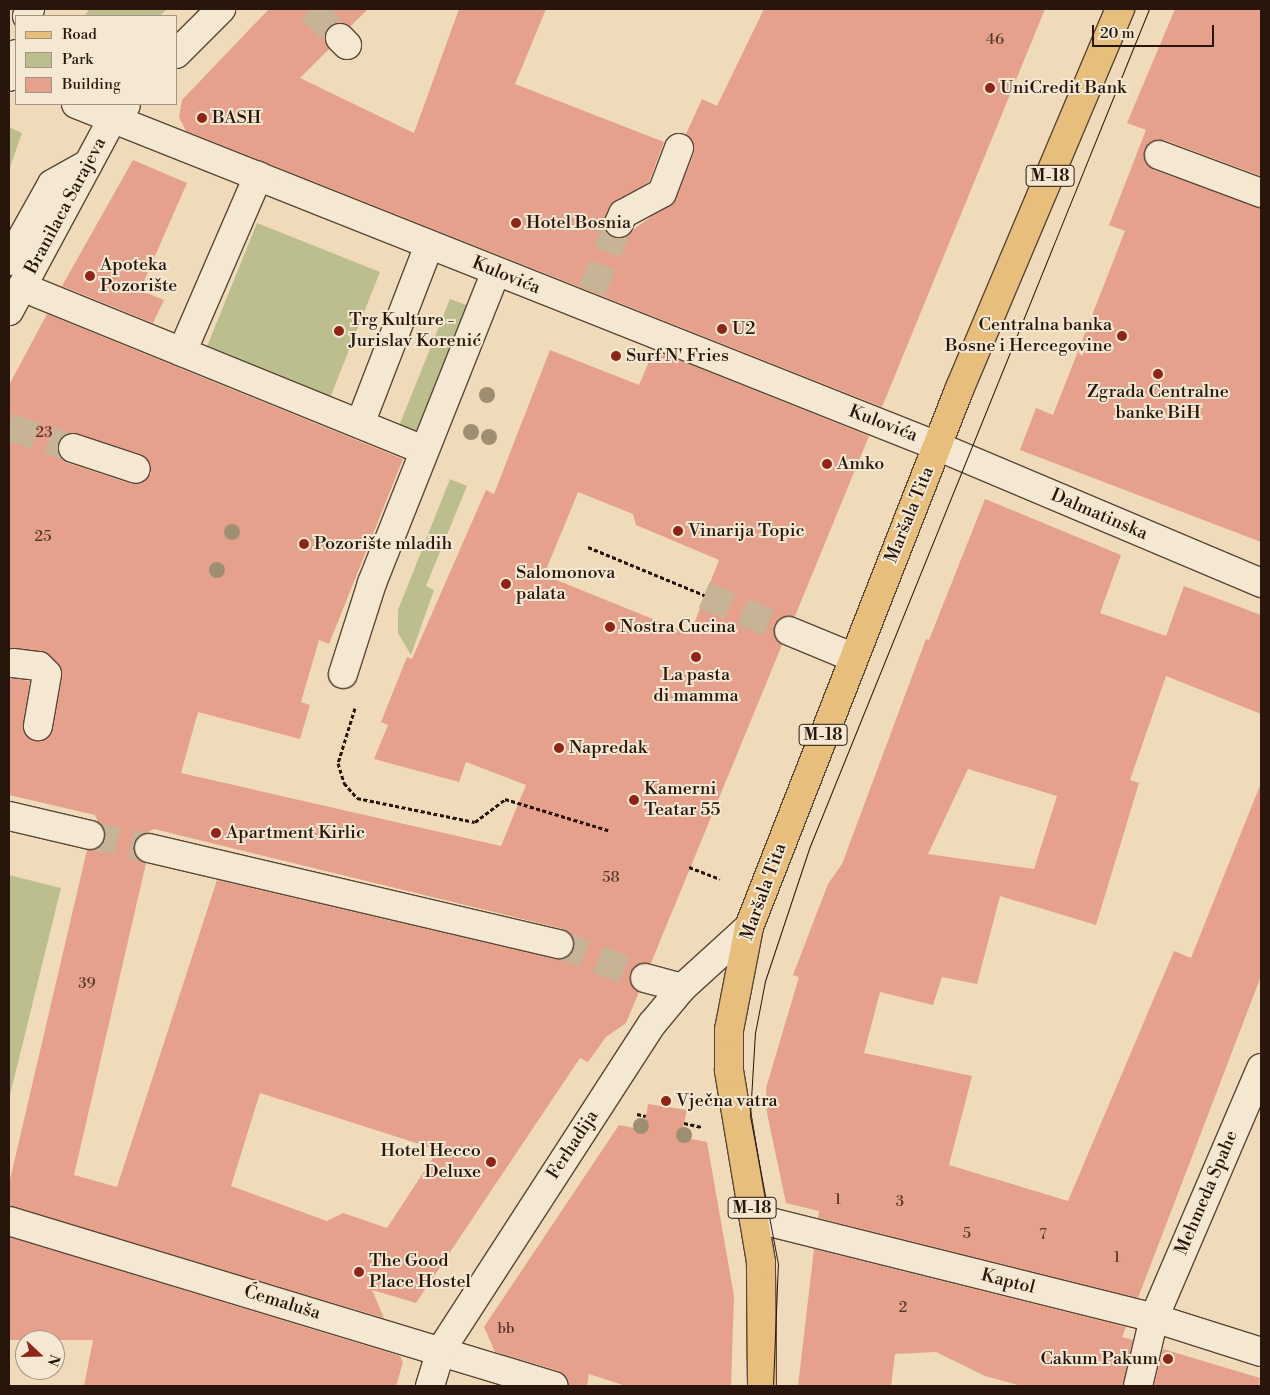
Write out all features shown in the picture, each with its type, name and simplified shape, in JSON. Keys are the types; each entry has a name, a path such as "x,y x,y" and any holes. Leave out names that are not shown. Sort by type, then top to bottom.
{"main road":[{"name":"Maršala Tita","path":"754,1218 734,1116 729,1030 749,927 852,657 937,446 1120,9"},
{"name":"M-18","path":"754,1218 765,1300 762,1386"}],"street":[{"path":"178,52 221,9"},
{"path":"9,78 15,57"},
{"name":"Kulovića","path":"82,105 120,111 258,176 496,272 588,299 937,446"},
{"name":"Branilaca Sarajeva","path":"9,311 88,164 120,111"},
{"path":"619,223 623,214 662,193 679,148"},
{"path":"1159,155 1261,194"},
{"path":"9,261 52,184 88,164"},
{"path":"182,352 258,176"},
{"path":"360,424 429,245"},
{"path":"343,674 372,583 496,272"},
{"path":"22,287 424,450"},
{"name":"Dalmatinska","path":"937,446 1261,583"},
{"path":"73,448 136,469"},
{"path":"789,631 852,657"},
{"path":"13,663 39,666 47,674 38,726"},
{"path":"9,816 90,834"},
{"path":"150,848 559,944"},
{"name":"Ferhadija","path":"430,1386 441,1350 652,1024 682,988 749,927"},
{"path":"645,978 682,988"},
{"name":"Mehmeda Spahe","path":"1138,1386 1154,1318 1261,1068"},
{"name":"Kaptol","path":"754,1218 1154,1318 1261,1352"},
{"name":"Ćemaluša","path":"9,1221 441,1350 554,1386"}],"path":[{"path":"588,547 704,595"},
{"path":"357,700 338,763 344,783 357,798 475,822 505,798 608,830"},
{"path":"689,867 720,878"},
{"path":"684,1124 708,1128"}],"green space":[{"path":"89,9 167,9 161,15 86,15"},
{"path":"9,127 22,133 9,170"},
{"path":"257,223 380,272 330,398 206,349"},
{"path":"450,299 480,310 430,438 399,426"},
{"path":"450,479 467,486 426,586 434,590 411,655 398,633 398,610"},
{"path":"9,875 61,888 9,1099"}],"building":[{"path":"269,9 368,9 350,27 336,23 329,27 325,42 329,49 300,78 414,133 459,9 546,9 515,84 664,142 649,182 609,208 604,225 607,233 620,239 676,199 694,153 694,145 686,134 702,99 717,106 764,9 1045,9 882,407 186,131 179,117 182,100"},
{"name":"Zgrada Centralne banke BiH","path":"1175,9 1261,9 1261,176 1164,140 1149,143 1144,157 1154,170 1261,208 1261,542 1020,450 1036,408 1053,415 1125,231 1109,225 1146,130 1127,123"},
{"path":"133,160 187,183 140,290 164,300 153,323 62,286"},
{"path":"47,314 403,459 329,644 319,640 301,702 310,705 300,739 198,712 181,773 501,846 526,785 466,762 459,782 374,759 388,725 381,722 407,657 412,659 486,490 494,494 550,350 639,385 654,350 869,436 795,616 780,618 774,626 774,634 782,645 651,963 641,963 630,973 630,982 639,992 626,1023 606,1037 588,1062 580,1058 416,1303 372,1290 384,1318 9,1206 9,1184 87,850 101,846 105,838 95,815 9,795 9,678 30,681 23,731 36,741 44,740 53,729 62,677 50,655 9,648 9,385","holes":["70,433 141,454 151,465 151,474 140,484 132,484 68,463 58,452 58,444","578,492 633,514 636,525 719,560 690,634 544,575","154,829 563,929 574,939 574,948 564,959 555,959 217,880 117,1187 74,1175 146,863 138,859 134,845 138,837","260,1093 438,1150 387,1228 343,1213 327,1221 231,1186"]},
{"path":"985,499 1121,555 1100,613 1166,636 1184,586 1261,615 1261,714 1166,676 1130,780 1139,783 1096,925 1000,896 977,984 942,977 933,1005 880,992 864,1053 972,1076 949,1165 1068,1201 1174,951 1191,958 1261,783 1261,976 1138,1298 818,1218 819,1211 786,1203 767,1113 766,1088 799,977 793,975 828,884 842,864 926,639 929,640","holes":["968,769 1057,796 1034,869 928,854"]},
{"path":"648,1104 687,1110 681,1137 707,1142 734,1296 731,1386 626,1386 589,1374 587,1386 569,1386 559,1371 495,1352 484,1327 619,1125 644,1130"},
{"path":"9,1237 400,1356 403,1362 396,1386 84,1386 93,1340 65,1340 65,1330 15,1330 15,1340 9,1340"},
{"path":"814,1249 1126,1327 1122,1337 1133,1340 1123,1386 1022,1386 985,1376 936,1352 895,1354 891,1386 798,1386"},
{"path":"1163,1349 1260,1378 1259,1386 1154,1386"}],"tunnel":[{"path":"311,9 340,38"},
{"path":"592,291 619,223"},
{"path":"9,427 73,448"},
{"path":"704,595 789,631"},
{"path":"90,835 149,848"},
{"path":"559,944 645,978"}],"tram line":[{"path":"773,1386 778,1264 750,1116 755,1033 765,981 810,846 1149,9"}],"place":[{"name":"UniCredit Bank","path":"990,88"},
{"name":"BASH","path":"202,118"},
{"name":"Hotel Bosnia","path":"516,223"},
{"name":"Apoteka Pozorište","path":"90,276"},
{"name":"U2","path":"722,329"},
{"name":"Trg Kulture - Jurislav Korenić","path":"339,331"},
{"name":"Centralna banka Bosne i Hercegovine","path":"1122,336"},
{"name":"Surf N' Fries","path":"616,356"},
{"name":"Zgrada Centralne banke BiH","path":"1158,374"},
{"name":"Amko","path":"827,464"},
{"name":"Vinarija Topic","path":"678,531"},
{"name":"Pozorište mladih","path":"304,544"},
{"name":"Salomonova palata","path":"506,584"},
{"name":"Nostra Cucina","path":"610,627"},
{"name":"La pasta di mamma","path":"696,657"},
{"name":"Napredak","path":"559,748"},
{"name":"Kamerni Teatar 55","path":"634,800"},
{"name":"Apartment Kirlic","path":"216,833"},
{"name":"Vječna vatra","path":"666,1101"},
{"name":"Hotel Hecco Deluxe","path":"491,1162"},
{"name":"The Good Place Hostel","path":"359,1272"},
{"name":"Cakum Pakum","path":"1168,1359"}]}
